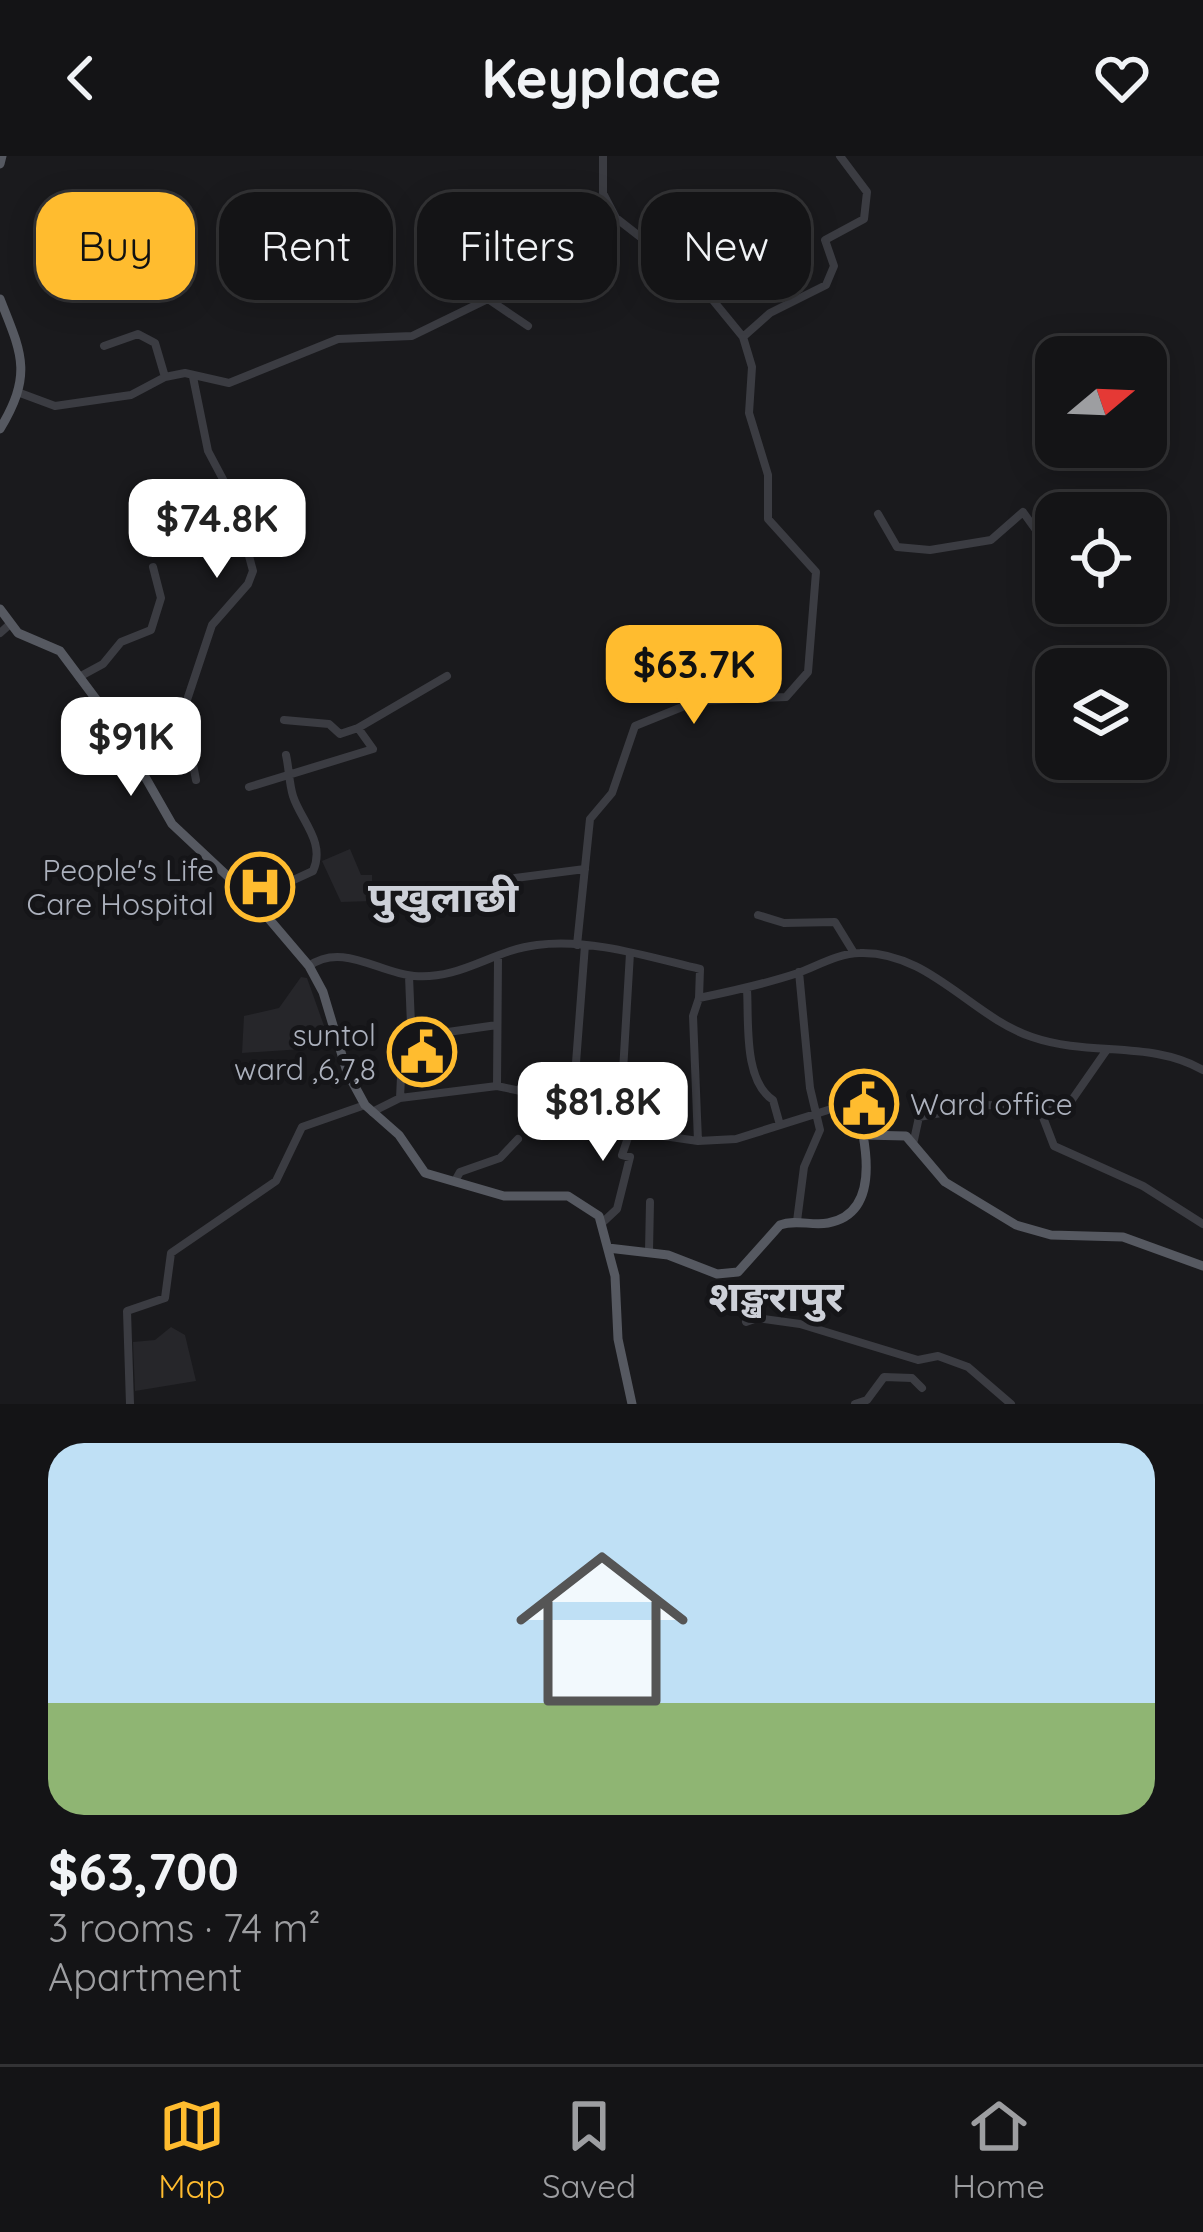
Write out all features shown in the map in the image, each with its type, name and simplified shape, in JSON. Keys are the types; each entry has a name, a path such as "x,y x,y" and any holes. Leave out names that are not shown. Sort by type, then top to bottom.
{"main road":[{"path":"0,298 22,358 20,393 0,429"},
{"path":"0,609 5,629 56,647 123,738 172,824 253,899 309,966 323,992 347,1072 369,1108 399,1136 425,1173 504,1196 576,1198 602,1223 632,1404"},
{"path":"608,1248 649,1251 730,1274 744,1268 775,1228 797,1221 832,1222 859,1201 869,1169 863,1135 914,1140 945,1182 1016,1225 1052,1235 1123,1237 1203,1266"}],"street":[{"path":"573,1102 590,820 612,793 635,726 697,701 786,698 808,672 816,572 768,519 768,475 748,412 752,367 743,337 698,283 616,218 603,193 602,156"},
{"path":"743,337 770,313 826,285 834,266 825,240 864,219 867,192 840,156"},
{"path":"20,393 55,406 131,395 165,376 229,383 338,339 412,336 488,299 528,326"},
{"path":"104,346 138,334 155,343 165,376"},
{"path":"192,376 208,451 234,500 253,571 248,584 212,626 183,712 196,780"},
{"path":"878,514 897,547 930,550 992,540 1023,512 1035,529"},
{"path":"79,677 103,664 121,641 151,630 161,598 152,567"},
{"path":"284,719 329,724 340,734 447,676"},
{"path":"249,787 331,760 345,762 373,749 358,728"},
{"path":"253,899 316,867 314,839 294,798 286,755"},
{"path":"515,878 586,869"},
{"path":"758,915 784,923 836,922 854,953"},
{"path":"309,966 318,960 349,957 409,976 449,977 534,944 581,945 700,969 693,1016 698,1141"},
{"path":"620,1122 629,1040 630,953"},
{"path":"699,998 747,989 854,953 875,954 935,976 994,1019 1036,1039 1106,1052 1172,1054 1203,1070"},
{"path":"497,1086 498,959"},
{"path":"797,1221 804,1167 820,1130 812,1100 800,972"},
{"path":"400,1098 409,976"},
{"path":"747,989 755,1070 764,1094 773,1100 780,1125"},
{"path":"407,1030 448,1032 497,1025"},
{"path":"914,1140 920,1117 984,1105 1070,1105 1106,1052"},
{"path":"130,1404 127,1311 165,1298 171,1253 276,1181 302,1127 400,1098 497,1086 573,1102 632,1126 698,1141 736,1139 829,1107 850,1106 863,1135"},
{"path":"1039,1107 1054,1146 1143,1186 1203,1224"},
{"path":"602,1223 621,1199 630,1157 622,1155 632,1126"},
{"path":"455,1181 460,1172 500,1158 518,1139"},
{"path":"649,1251 650,1202"},
{"path":"746,1322 800,1324 921,1361 938,1356 968,1367 1011,1404"},
{"path":"855,1404 867,1400 884,1378 912,1378 922,1388"}],"shaded area":[{"path":"350,849 361,875 372,875 372,901 341,902 322,861"},
{"path":"301,977 307,978 328,1037 318,1048 242,1053 244,1016 279,1008"},
{"path":"171,1327 185,1335 196,1381 135,1391 133,1342 155,1340"}],"place":[{"name":"People's Life Care Hospital","path":"260,887"},
{"name":"suntol ward ,6,7,8","path":"422,1052"},
{"name":"Ward office","path":"864,1104"}],"district":[{"name":"पुखुलाछी","path":"443,896"},
{"name":"शङ्खरापुर","path":"776,1295"}]}
